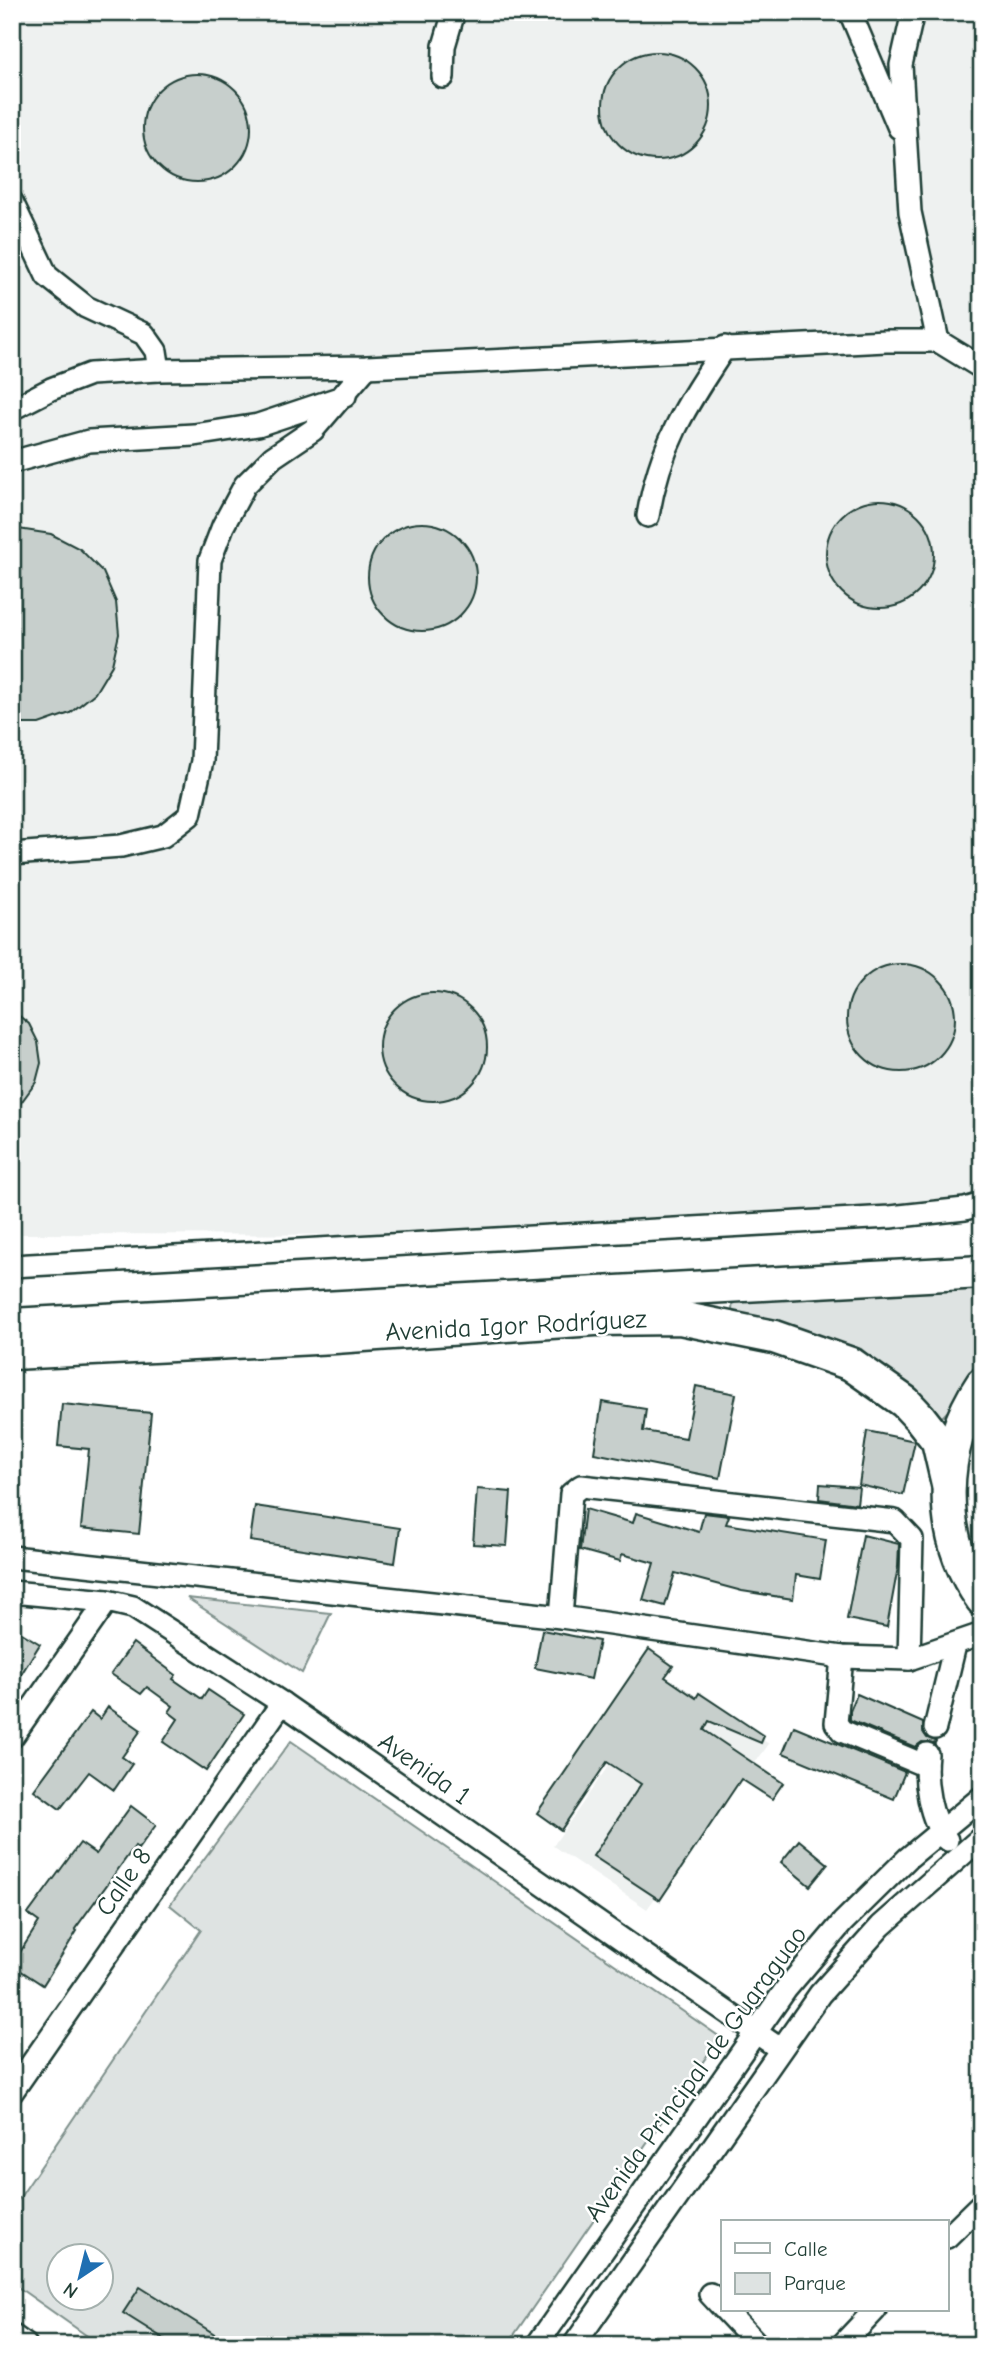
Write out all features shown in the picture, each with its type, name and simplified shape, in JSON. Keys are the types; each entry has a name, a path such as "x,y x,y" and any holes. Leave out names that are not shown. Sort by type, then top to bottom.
{"highway":[{"name":"Avenida Igor Rodríguez","path":"12,1325 982,1272"},
{"name":"Avenida Igor Rodríguez","path":"12,1353 335,1337 594,1319 680,1318 748,1330 851,1364 905,1402 920,1418 938,1441 948,1484"},
{"path":"982,1384 960,1427 953,1450 948,1484 950,1519 958,1553 971,1585 982,1600"}],"street":[{"path":"443,77 444,46 454,12"},
{"path":"850,12 905,143"},
{"path":"914,12 901,65 910,212 938,341"},
{"path":"12,202 47,276 86,307 144,334 156,351 159,370"},
{"path":"12,409 51,388 90,374 159,370 367,367 725,347 938,341 982,368"},
{"path":"648,516 655,474 670,434 725,347"},
{"path":"12,854 121,846 163,836 190,815 202,761 210,560 223,526 245,485 273,457 313,430 345,396 367,367"},
{"path":"12,463 89,441 194,435 258,425 320,401 345,396"},
{"path":"12,1266 890,1217 965,1209 982,1204"},
{"path":"561,1617 571,1493 581,1486 895,1521 912,1539 909,1658"},
{"path":"12,1557 561,1617 842,1657 909,1658 982,1634"},
{"name":"Avenida 1","path":"12,1592 107,1601 133,1607 282,1703 780,2049"},
{"path":"12,1737 107,1601"},
{"path":"935,1728 955,1645"},
{"path":"842,1657 836,1723 842,1731 927,1759 927,1788 940,1832 959,1855"},
{"name":"Calle 8","path":"12,2092 282,1703"},
{"name":"Avenida Principal de Guaraguao","path":"537,2345 786,1989 843,1923 940,1832 982,1797"},
{"name":"Avenida Principal de Guaraguao","path":"574,2345 780,2049 844,1965 959,1855 982,1837"},
{"path":"948,2236 982,2203"},
{"path":"727,2312 758,2345"},
{"path":"842,2345 873,2312"},
{"path":"12,2335 26,2345"}],"shaded area":[{"path":"12,12 982,12 982,1205 502,1235 12,1234"},
{"path":"669,1678 769,1744 647,1909 553,1846"}],"green space":[{"path":"982,1289 982,1377 939,1420 861,1349 732,1311 733,1295"},
{"path":"187,1598 331,1613 302,1673"},
{"path":"291,1741 720,2037 507,2345 100,2345 53,2312 116,2312 116,2242 46,2242 46,2307 12,2283 12,2209 201,1930 170,1905"}],"building":[{"path":"657,52 678,56 696,67 707,85 711,106 707,127 696,145 678,156 657,160 636,156 618,145 607,127 603,106 607,85 618,67 636,56"},
{"path":"197,74 218,78 235,90 247,107 251,128 247,149 235,166 218,178 197,182 176,178 159,166 147,149 143,128 147,107 159,90 176,78"},
{"path":"880,500 901,504 918,516 930,533 934,554 930,575 918,592 901,604 880,608 859,604 842,592 830,575 826,554 830,533 842,516 859,504"},
{"path":"422,523 443,527 461,538 472,556 476,577 472,598 461,616 443,627 422,631 401,627 383,616 372,598 368,577 372,556 383,538 401,527"},
{"path":"12,528 51,534 80,549 103,572 116,602 119,634 112,665 95,693 70,713 39,724 12,724"},
{"path":"901,964 922,968 940,979 951,997 955,1018 951,1039 940,1057 922,1068 901,1072 880,1068 862,1057 851,1039 847,1018 851,997 862,979 880,968"},
{"path":"433,993 454,997 471,1009 483,1026 487,1047 483,1068 471,1085 454,1097 433,1101 412,1097 395,1085 383,1068 379,1047 383,1026 395,1009 412,997"},
{"path":"12,1010 29,1024 38,1042 41,1063 36,1082 12,1115"},
{"path":"696,1386 736,1394 720,1478 594,1453 602,1402 646,1409 643,1431 686,1438"},
{"path":"62,1404 151,1413 139,1534 81,1528 89,1449 58,1446"},
{"path":"867,1431 915,1441 903,1495 859,1485"},
{"path":"820,1484 859,1487 857,1504 819,1499"},
{"path":"477,1489 511,1492 507,1546 473,1544"},
{"path":"255,1506 400,1528 395,1563 250,1541"},
{"path":"585,1509 633,1523 636,1513 699,1532 704,1513 729,1516 726,1524 826,1540 820,1579 796,1575 793,1599 742,1591 675,1573 665,1606 643,1600 654,1563 622,1554 620,1561 580,1550"},
{"path":"863,1535 899,1544 898,1567 887,1627 847,1619"},
{"path":"12,1627 40,1644 12,1689"},
{"path":"542,1630 599,1641 591,1679 535,1668"},
{"path":"133,1643 176,1675 173,1679 202,1699 208,1690 244,1714 206,1771 163,1742 178,1719 169,1712 173,1706 147,1687 141,1694 111,1674"},
{"path":"649,1649 673,1666 665,1677 696,1698 699,1693 764,1736 761,1743 709,1721 704,1730 783,1783 772,1799 741,1779 660,1900 593,1856 641,1784 607,1762 561,1830 537,1813"},
{"path":"857,1694 923,1723 923,1732 927,1738 936,1741 935,1743 922,1742 915,1747 850,1720 850,1711"},
{"path":"108,1707 141,1730 122,1757 132,1764 114,1790 89,1772 60,1809 34,1790 91,1712 100,1719"},
{"path":"794,1726 905,1772 894,1799 783,1753"},
{"path":"131,1806 156,1825 138,1849 135,1846 75,1929 77,1931 43,1985 12,1965 39,1922 28,1914 80,1843 96,1854"},
{"path":"799,1840 828,1864 810,1886 781,1862"},
{"path":"140,2287 232,2345 174,2345 123,2313"}]}
